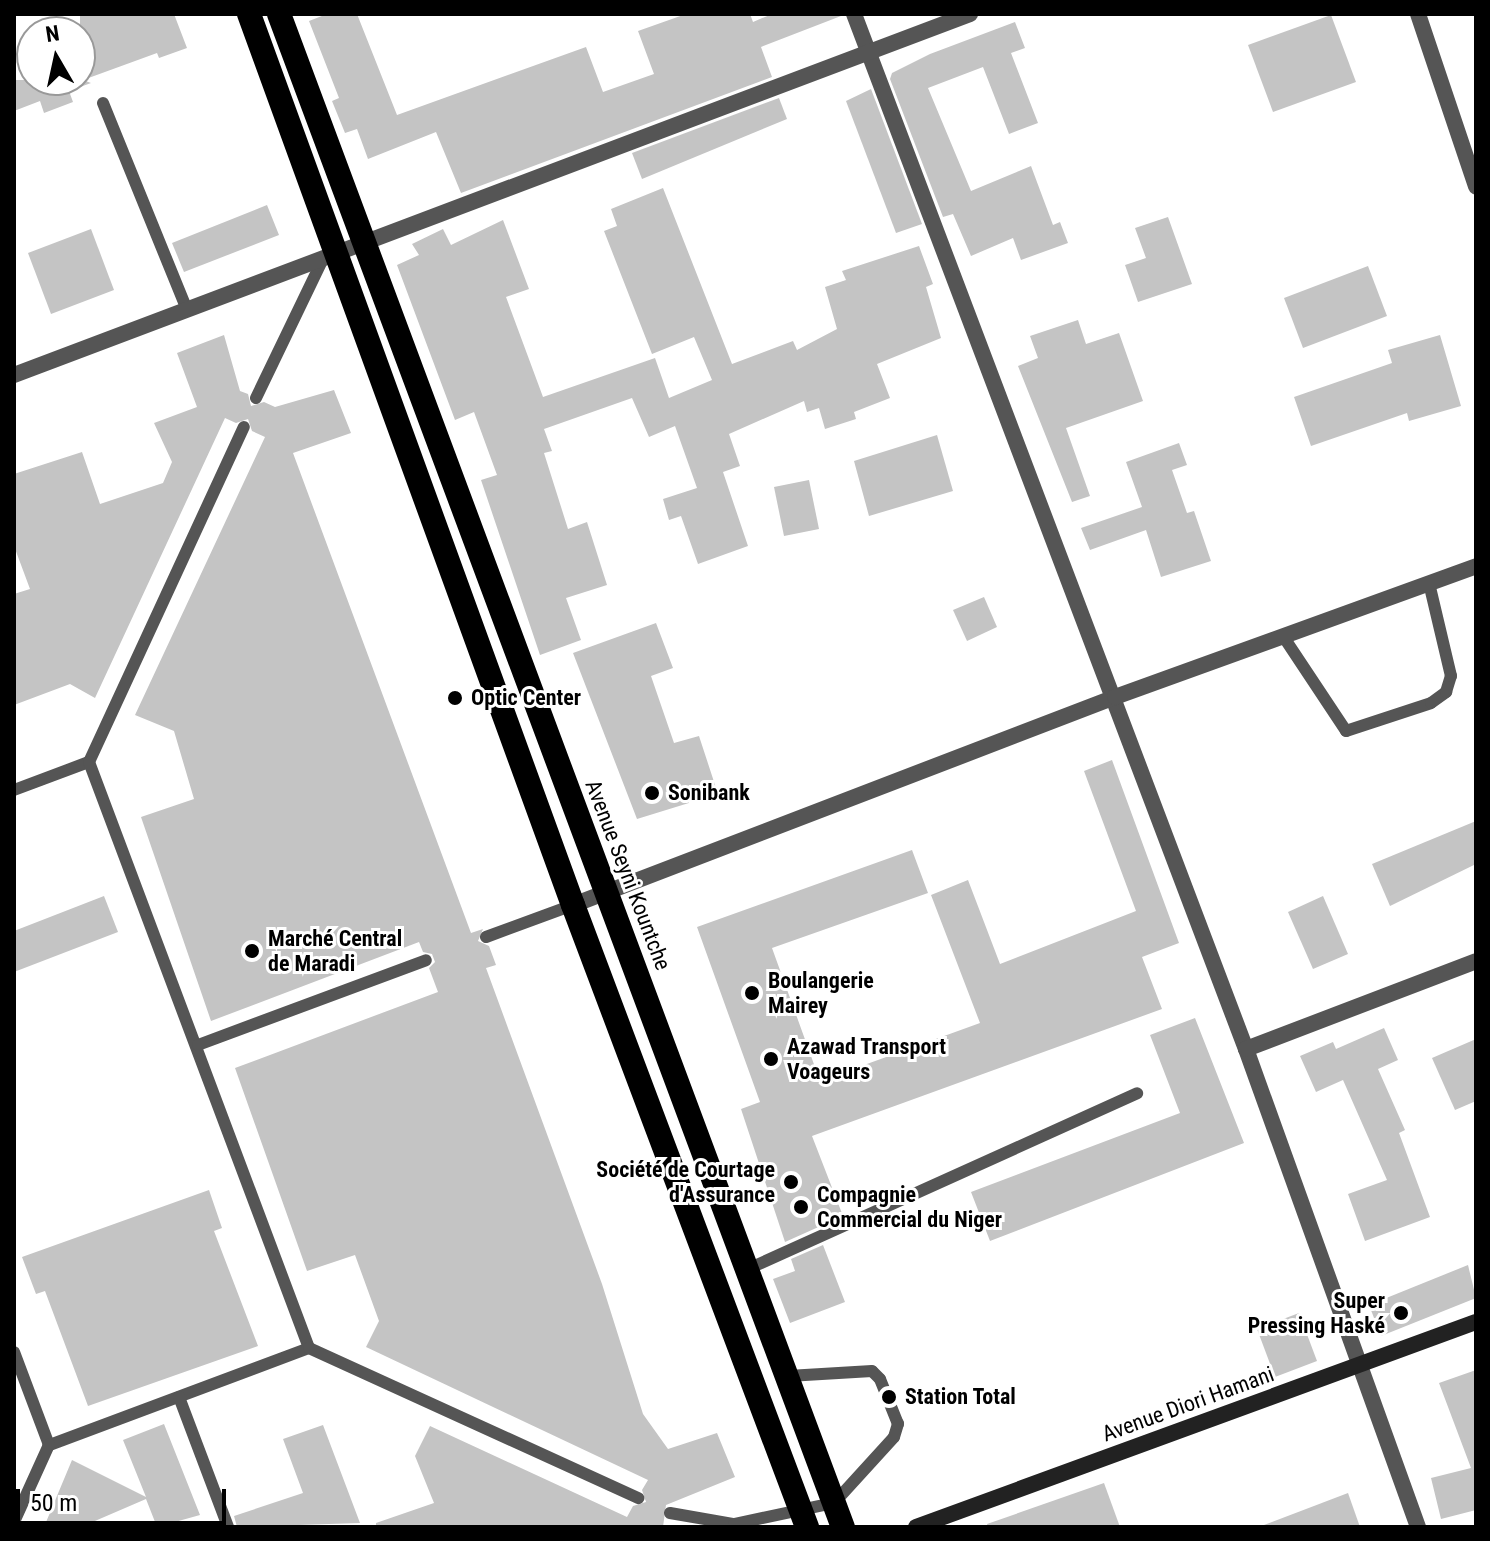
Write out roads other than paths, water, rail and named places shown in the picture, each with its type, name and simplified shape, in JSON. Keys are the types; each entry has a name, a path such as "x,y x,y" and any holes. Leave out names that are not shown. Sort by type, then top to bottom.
{"highway":[{"path":"249,14 330,257 804,1520"},
{"name":"Avenue Seyni Kountche","path":"279,14 843,1527"}],"main road":[{"name":"Avenue Diori Hamani","path":"916,1527 1476,1322"}],"street":[{"path":"854,14 1115,697 1362,1364 1418,1527"},
{"path":"14,375 970,14"},
{"path":"1418,14 1476,186"},
{"path":"573,905 1115,697 1476,566"},
{"path":"1246,1049 1476,961"}],"lane":[{"path":"103,103 187,310"},
{"path":"256,398 330,257"},
{"path":"14,790 89,762 244,427"},
{"path":"1283,636 1346,731 1431,703 1446,692 1451,676 1429,583"},
{"path":"89,762 198,1045 309,1348"},
{"path":"486,937 573,905"},
{"path":"198,1045 426,960"},
{"path":"748,1269 1137,1093"},
{"path":"49,1445 309,1348 638,1498"},
{"path":"14,1352 49,1445 14,1522"},
{"path":"670,1513 734,1524 804,1520 834,1503 894,1437 898,1424 880,1379 872,1371 838,1369 788,1376"},
{"path":"179,1397 228,1527"}],"place":[{"name":"Optic Center","path":"455,698"},
{"name":"Sonibank","path":"652,793"},
{"name":"Marché Central de Maradi","path":"252,951"},
{"name":"Boulangerie Mairey","path":"752,993"},
{"name":"Azawad Transport Voageurs","path":"771,1059"},
{"name":"Société de Courtage d'Assurance","path":"791,1182"},
{"name":"Compagnie Commercial du Niger","path":"801,1207"},
{"name":"Super Pressing Haské","path":"1401,1313"},
{"name":"Station Total","path":"889,1397"}]}
